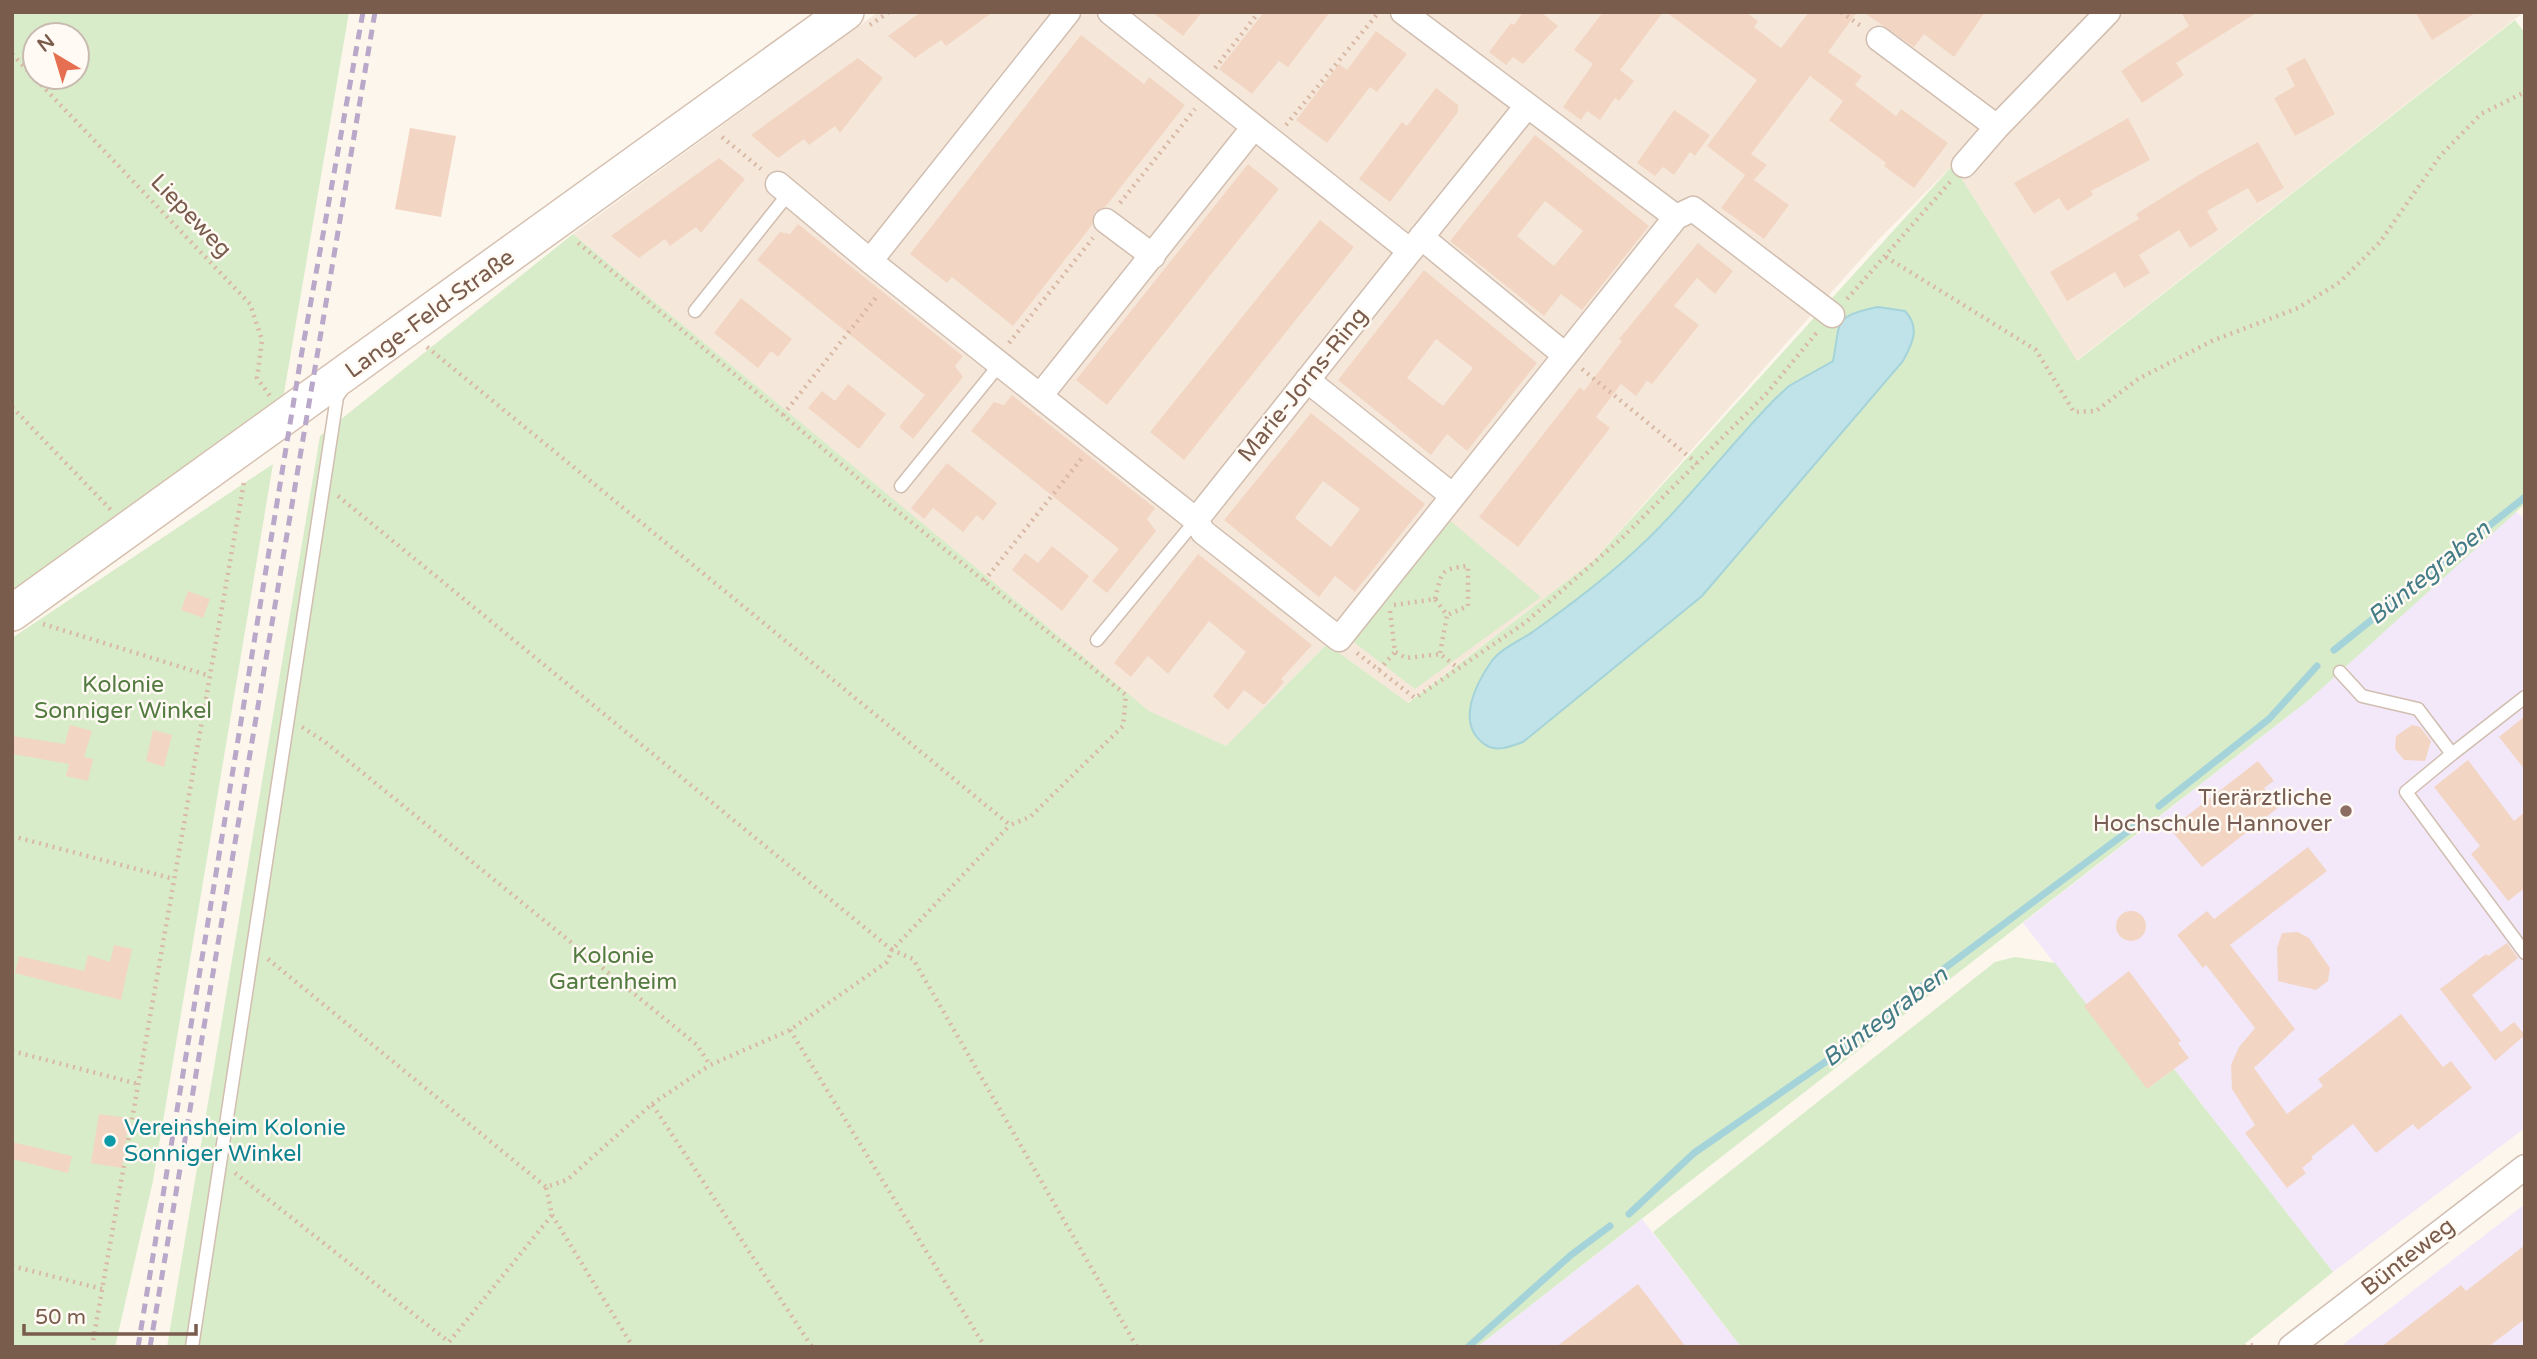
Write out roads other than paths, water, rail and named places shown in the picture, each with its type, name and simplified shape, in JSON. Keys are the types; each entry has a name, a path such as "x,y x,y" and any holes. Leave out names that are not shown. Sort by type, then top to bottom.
{"street":[{"name":"Lange-Feld-Straße","path":"26,618 130,530 845,12"},
{"path":"870,261 1068,12"},
{"path":"1403,12 1676,217"},
{"path":"1964,165 2108,12"},
{"path":"1115,14 1263,134 1566,355"},
{"path":"1879,39 1997,127"},
{"name":"Marie-Jorns-Ring","path":"1196,520 1527,106"},
{"path":"1040,396 1153,256 1263,134"},
{"path":"784,188 870,261 1196,520 1203,532 1339,639 1383,600 1453,496 1676,217 1693,209 1832,315"},
{"path":"1106,221 1153,256"},
{"path":"1307,380 1453,496"},
{"name":"Bünteweg","path":"2291,1347 2525,1167"}],"lane":[{"path":"695,311 784,188"},
{"path":"901,486 1000,364"},
{"path":"192,1347 337,397 353,369"},
{"path":"1097,640 1196,520"},
{"path":"2340,672 2362,696 2418,709 2452,754"},
{"path":"2525,697 2406,792 2525,953"}],"water":[{"path":"1878,307 1905,311 1910,317 1914,330 1903,361 1702,596 1523,742 1497,748 1483,743 1471,725 1471,703 1480,681 1495,657 1570,605 1626,559 1684,501 1775,399 1789,386 1833,361 1838,330 1845,318"}],"waterway":[{"name":"Büntegraben","path":"2334,650 2525,497"},
{"name":"Büntegraben","path":"2159,806 2269,719 2317,666"},
{"name":"Büntegraben","path":"1629,1214 1694,1153 1834,1056 1945,968 2143,820"},
{"name":"Büntegraben","path":"1468,1347 1571,1255 1610,1226"}],"railway":[{"path":"138,1347 301,357 363,12"},
{"path":"150,1347 375,12"}],"place":[{"name":"Tierärztliche Hochschule Hannover","path":"2346,811"},
{"name":"Vereinsheim Kolonie Sonniger Winkel","path":"110,1141"}],"park label":[{"name":"Kolonie Sonniger Winkel","path":"123,698"},
{"name":"Kolonie Gartenheim","path":"613,969"}]}
